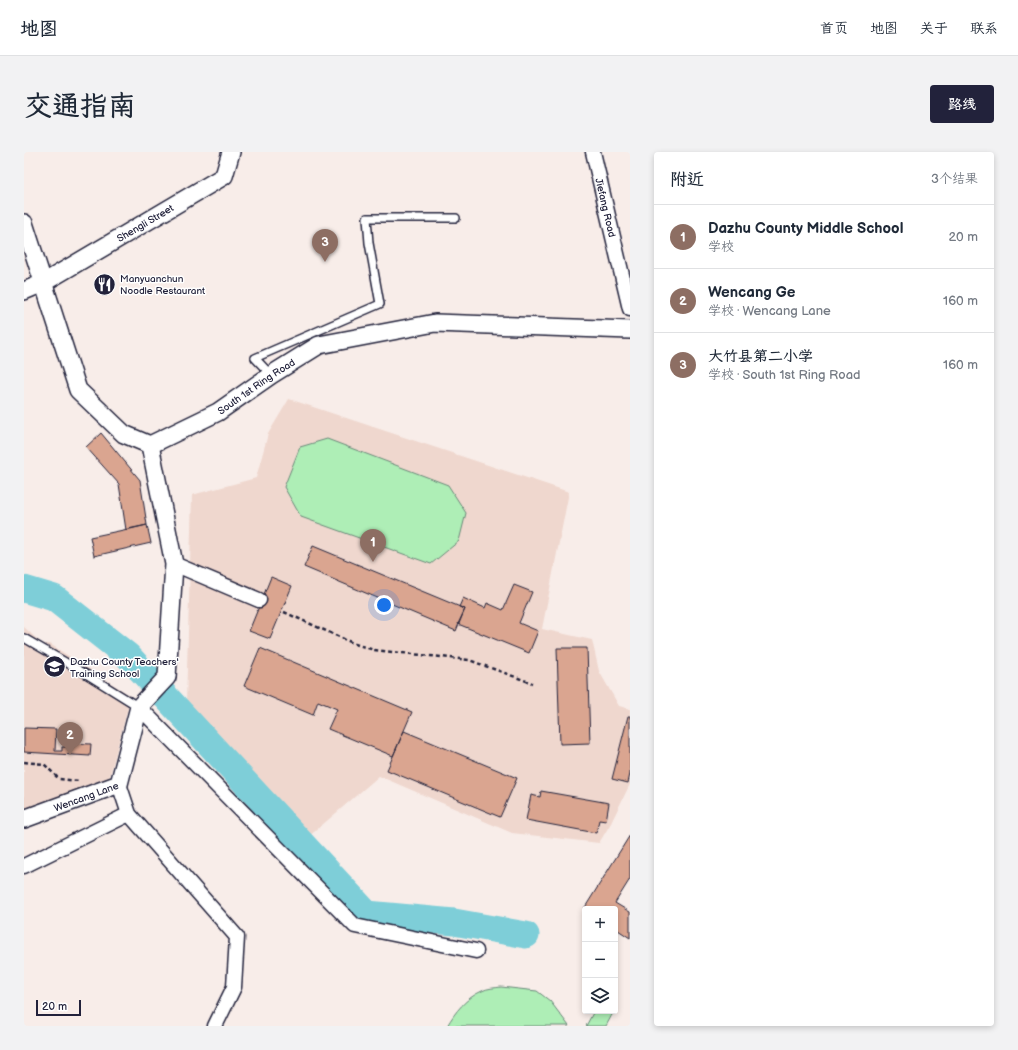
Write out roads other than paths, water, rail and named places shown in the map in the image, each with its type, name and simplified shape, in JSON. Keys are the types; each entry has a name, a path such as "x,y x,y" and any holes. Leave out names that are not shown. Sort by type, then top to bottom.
{"street":[{"name":"Shengli Street","path":"24,291 43,283 224,176 231,152"},
{"name":"Jiefang Road","path":"593,152 630,309"},
{"path":"24,223 78,390 124,434 150,445 174,564 167,677 139,707 355,926 476,951"},
{"name":"South 1st Ring Road","path":"150,445 218,412 271,375 319,345 435,323 630,330"},
{"path":"174,564 259,600"},
{"name":"Wencang Lane","path":"24,819 119,784 139,707"},
{"path":"119,784 129,814 237,937 234,987 215,1026"},
{"path":"24,866 129,814"}],"lane":[{"path":"271,375 255,358 380,304 369,243 367,218 456,218"},
{"path":"24,638 139,707"}],"waterway":[{"path":"24,589 54,598 128,656 367,914 454,922 526,935"}],"place":[{"name":"大竹县第二小学","path":"325,262"},
{"name":"Manyuanchun Noodle Restaurant","path":"105,284"},
{"name":"Dazhu County Middle School","path":"373,562"},
{"name":"Dazhu County Teachers' Training School","path":"55,667"},
{"name":"Wencang Ge","path":"70,755"}]}
